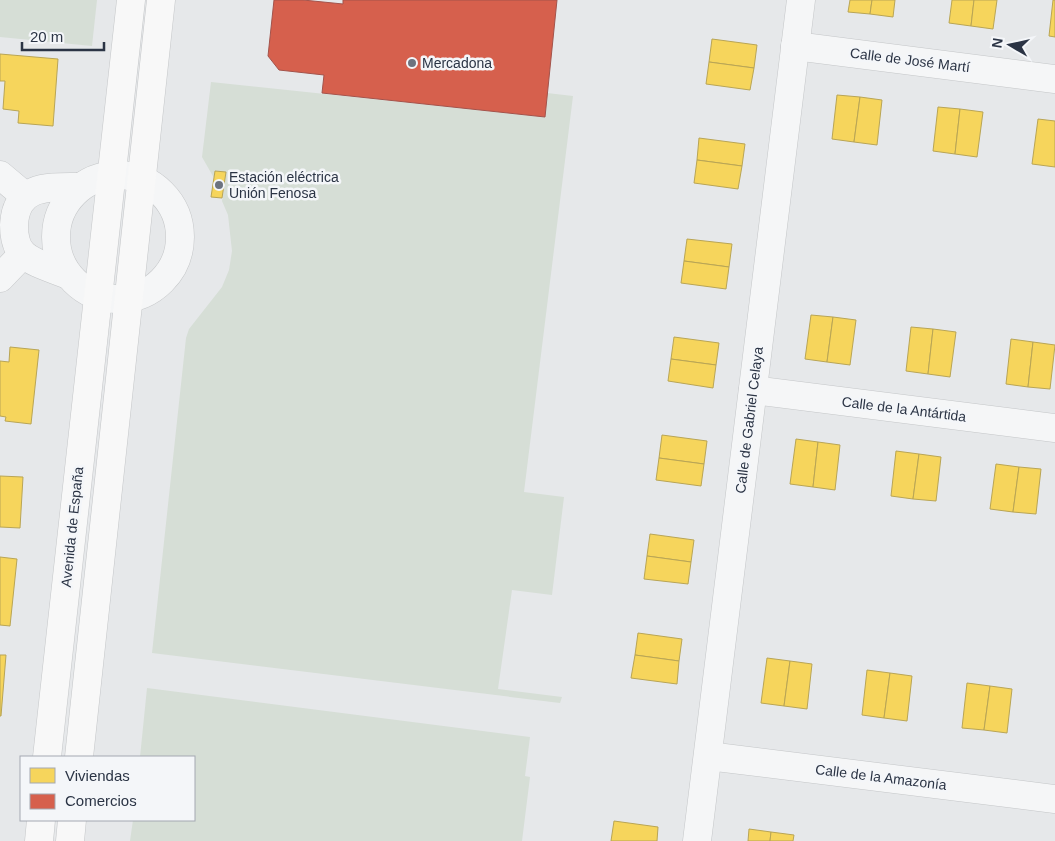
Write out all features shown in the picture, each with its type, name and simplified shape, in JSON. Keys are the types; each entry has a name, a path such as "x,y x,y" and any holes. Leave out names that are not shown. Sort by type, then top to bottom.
{"street":[{"name":"Avenida de España","path":"48,756 131,0"},
{"path":"79,756 161,0"},
{"name":"Calle de Gabriel Celaya","path":"697,841 801,0"},
{"name":"Calle de José Martí","path":"795,46 1055,79"},
{"path":"68,275 59,258 56,238 59,219 67,201 80,187 96,178 112,174 142,179 157,188 172,205 181,231 179,253 170,273 153,290 128,301 98,297 82,288 68,275 23,254 16,246 14,219 18,205 25,196 36,189 48,187 80,187"},
{"path":"0,175 25,196"},
{"path":"0,278 23,254"},
{"name":"Calle de la Antártida","path":"753,390 1055,428"},
{"name":"Calle de la Amazonía","path":"708,756 1055,799"},
{"path":"39,841 41,821"},
{"path":"70,841 72,821"}],"shaded area":[{"path":"0,0 97,0 92,46 0,37"},
{"path":"211,82 544,117 547,93 573,96 524,492 564,497 552,595 512,590 498,689 562,697 560,703 152,653 186,338 189,329 222,287 229,270 232,251 228,215 222,201 226,172 215,171 214,178 202,157"},
{"path":"147,688 530,737 525,776 530,777 522,841 130,841 133,821 195,821 195,756 140,756"}],"building: Viviendas":[{"path":"850,0 872,0 870,14 848,12"},
{"path":"872,0 895,0 893,17 870,14"},
{"path":"952,0 974,0 971,26 949,23"},
{"path":"974,0 997,0 993,29 971,26"},
{"path":"1053,0 1055,0 1055,37 1049,36"},
{"path":"712,39 757,45 754,68 709,62"},
{"path":"0,54 58,59 53,126 18,123 19,111 3,109 5,81 0,81"},
{"path":"709,62 754,68 750,90 706,84"},
{"path":"837,95 860,97 854,142 832,139"},
{"path":"860,97 882,100 877,145 854,142"},
{"path":"938,107 960,109 955,154 933,151"},
{"path":"960,109 983,112 977,157 955,154"},
{"path":"1038,119 1055,121 1055,167 1032,164"},
{"path":"699,138 745,144 742,166 697,160"},
{"path":"697,160 742,166 738,189 694,183"},
{"name":"Estación eléctrica Unión Fenosa","path":"215,171 226,172 222,198 211,197"},
{"path":"687,239 732,244 729,267 684,261"},
{"path":"684,261 729,267 726,289 681,283"},
{"path":"811,315 833,317 827,362 805,359"},
{"path":"833,317 856,320 850,365 827,362"},
{"path":"911,327 933,329 928,374 906,371"},
{"path":"933,329 956,332 950,377 928,374"},
{"path":"674,337 719,343 716,365 671,359"},
{"path":"1011,339 1033,342 1028,387 1006,384"},
{"path":"1033,342 1055,345 1050,389 1028,387"},
{"path":"10,347 39,350 31,424 5,421 6,417 0,416 0,361 9,362"},
{"path":"671,359 716,365 713,388 668,381"},
{"path":"662,435 707,441 704,464 659,458"},
{"path":"796,439 818,442 813,487 790,484"},
{"path":"818,442 840,445 835,490 813,487"},
{"path":"896,451 919,454 913,499 891,496"},
{"path":"919,454 941,457 936,501 913,499"},
{"path":"659,458 704,464 701,486 656,480"},
{"path":"996,464 1019,467 1013,512 990,509"},
{"path":"1019,467 1041,469 1036,514 1013,512"},
{"path":"0,476 23,477 20,528 0,527"},
{"path":"650,534 694,540 691,562 647,556"},
{"path":"647,556 691,562 688,584 644,579"},
{"path":"0,557 17,559 10,626 0,625"},
{"path":"638,633 682,639 679,661 635,655"},
{"path":"0,655 6,655 1,716 0,716"},
{"path":"635,655 679,661 677,684 631,678"},
{"path":"767,658 790,661 784,706 761,703"},
{"path":"790,661 812,664 807,709 784,706"},
{"path":"867,670 890,673 884,718 862,715"},
{"path":"890,673 912,676 907,721 884,718"},
{"path":"967,683 990,686 984,730 962,728"},
{"path":"990,686 1012,689 1007,733 984,730"},
{"path":"614,821 658,827 657,841 611,841"},
{"path":"749,829 771,832 770,841 748,841"},
{"path":"771,832 794,835 793,841 770,841"}],"building: Comercios":[{"name":"Mercadona","path":"274,0 303,0 343,4 343,0 557,0 545,117 322,93 324,75 279,70 268,56"}],"place":[{"name":"Mercadona","path":"412,63"},
{"name":"Estación eléctrica Unión Fenosa","path":"219,185"}]}
